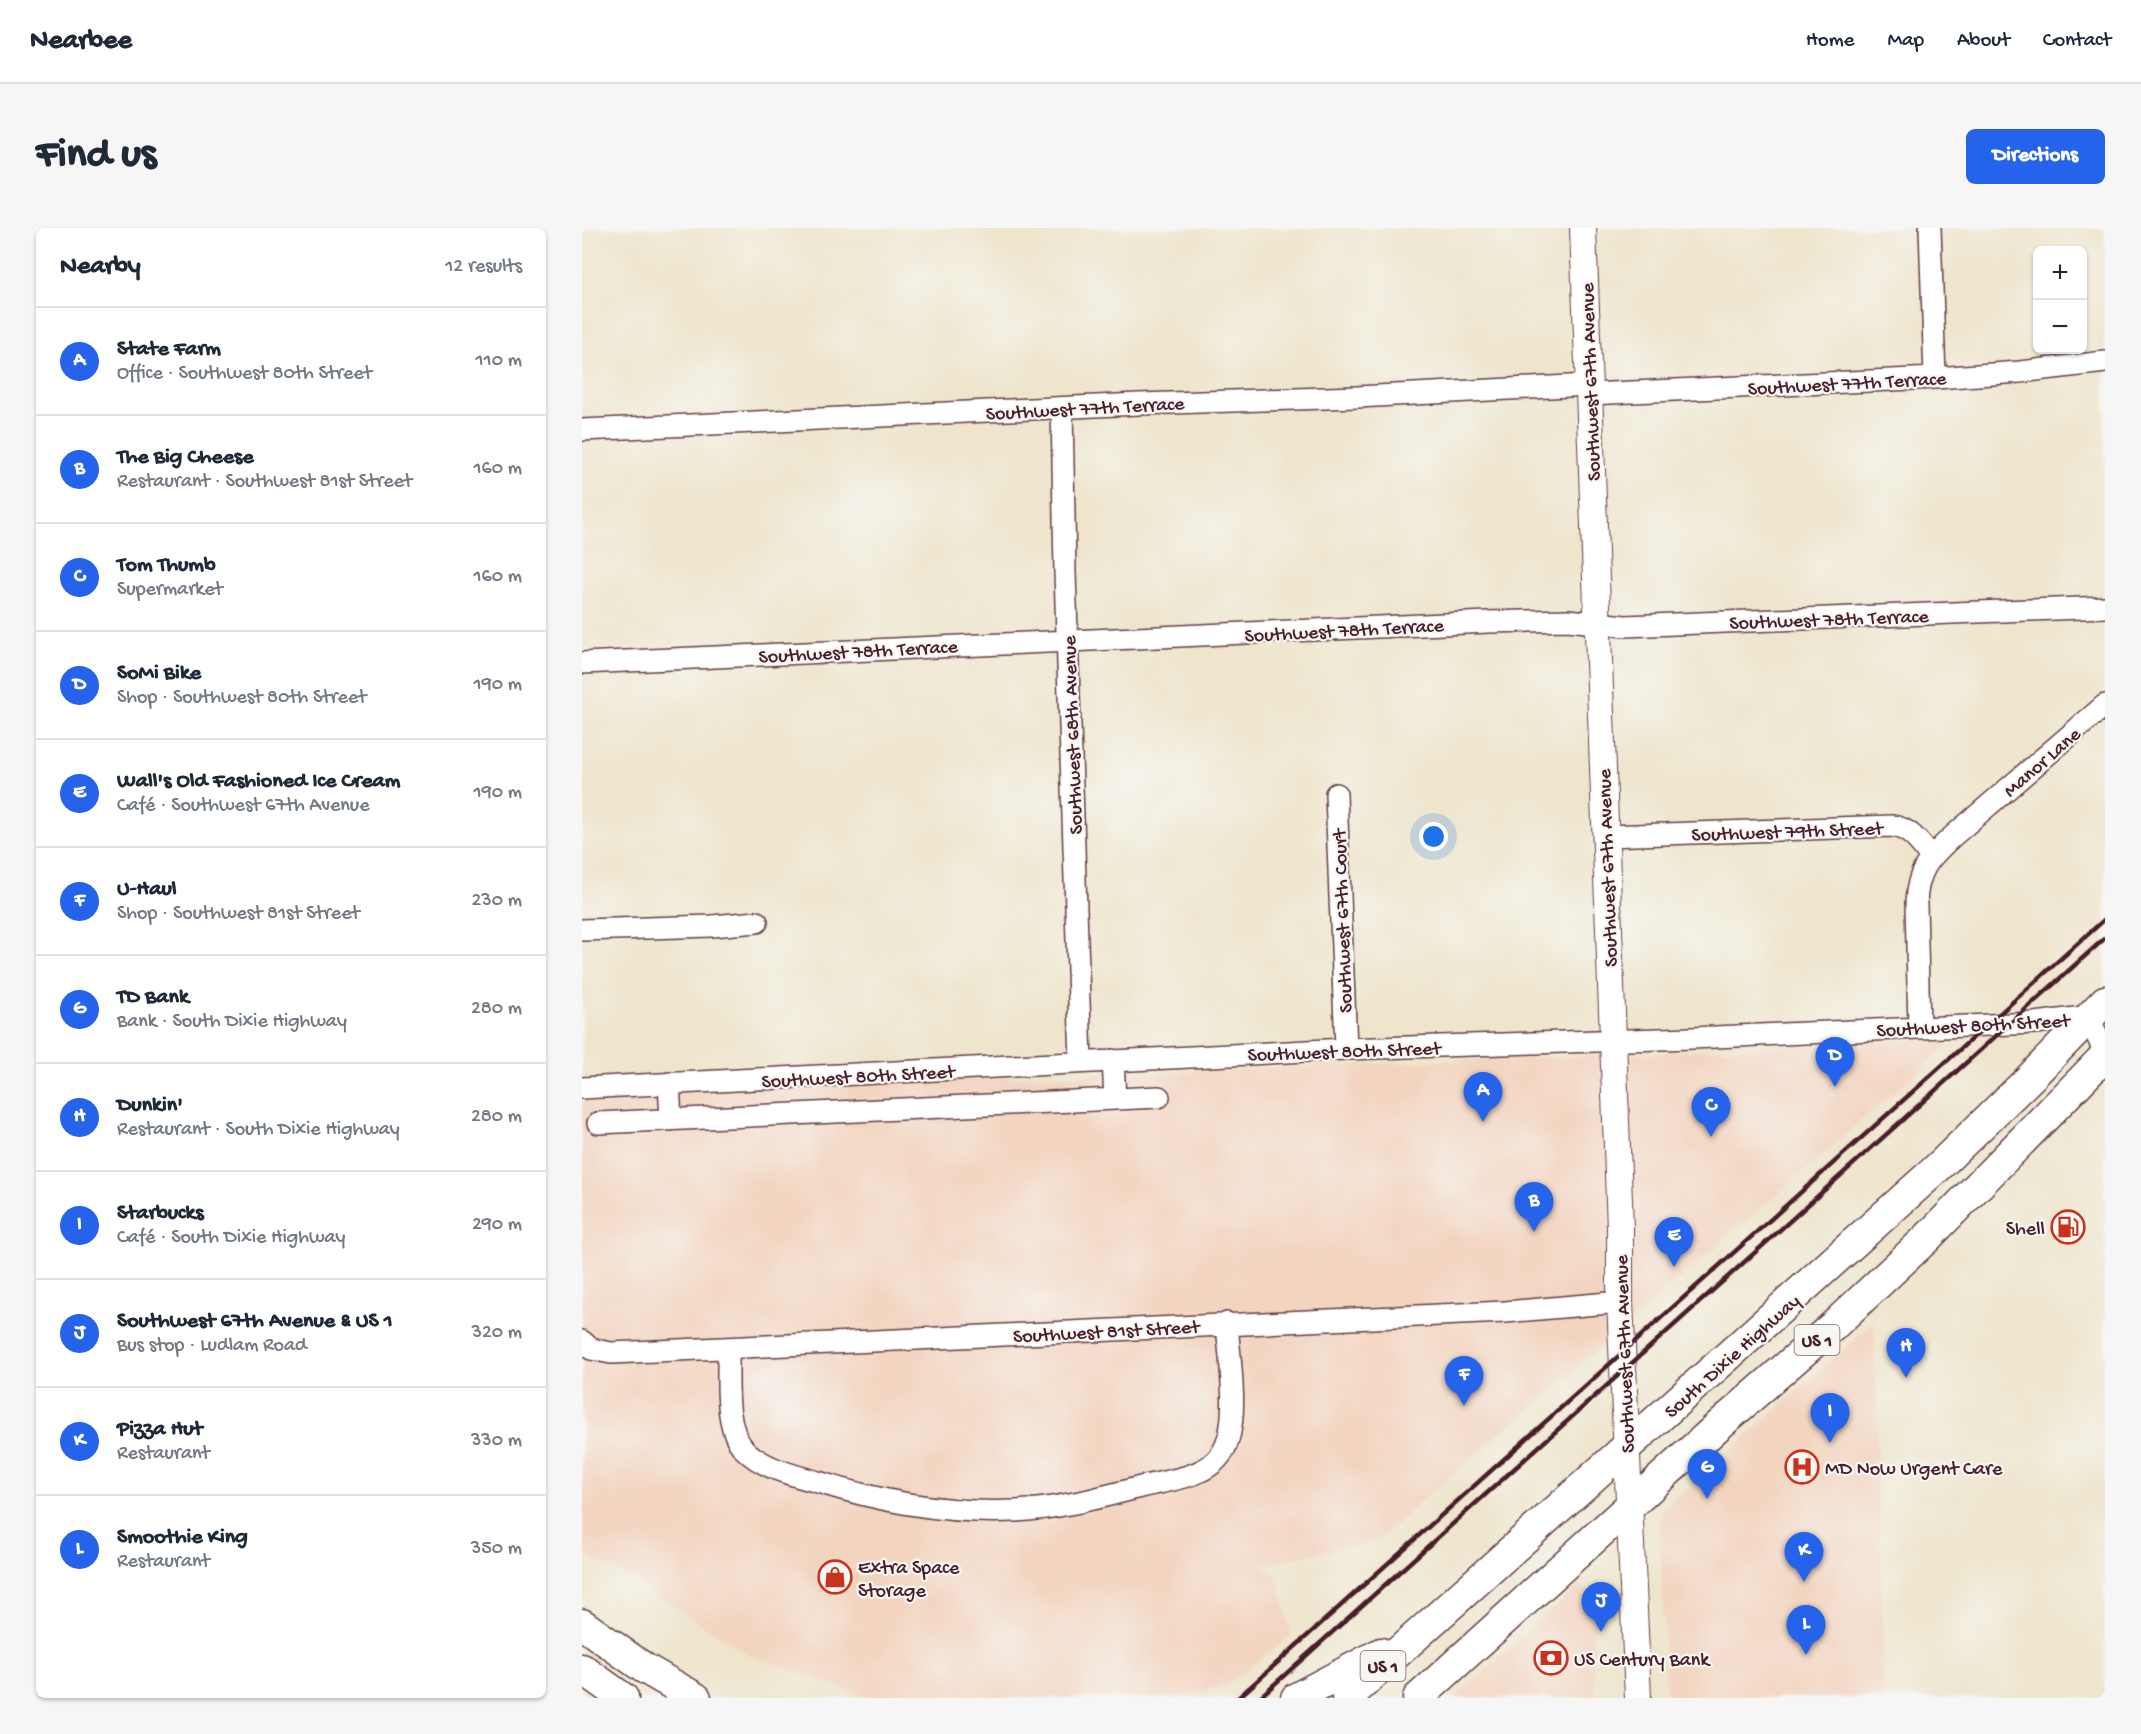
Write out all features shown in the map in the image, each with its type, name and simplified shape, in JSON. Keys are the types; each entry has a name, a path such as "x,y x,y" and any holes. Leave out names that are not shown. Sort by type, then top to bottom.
{"highway":[{"name":"South Dixie Highway","path":"1347,1698 1934,1171 2100,1011"},
{"name":"US 1","path":"1418,1698 1717,1427 1833,1326 1927,1238 2105,1055"},
{"path":"582,1624 644,1668 696,1698"},
{"path":"1296,1698 1419,1634"},
{"path":"582,1669 623,1698"}],"main road":[{"name":"Southwest 67th Avenue","path":"1583,228 1620,1228 1620,1302 1638,1698"}],"street":[{"path":"1930,228 1935,378"},
{"name":"Southwest 77th Terrace","path":"582,430 1062,408 1935,378 2019,372 2105,362"},
{"name":"Southwest 68th Avenue","path":"1062,408 1081,1062"},
{"name":"Southwest 78th Terrace","path":"582,663 1488,622 1568,620 1625,626 2105,607"},
{"name":"Manor Lane","path":"1931,857 2105,705"},
{"name":"Southwest 67th Court","path":"1336,794 1346,1049"},
{"name":"Southwest 79th Street","path":"1606,836 1892,826 1911,833 1931,857"},
{"path":"1919,1028 1916,890 1931,857"},
{"path":"582,930 712,926 757,922"},
{"path":"2100,1011 2105,1055"},
{"name":"Southwest 80th Street","path":"582,1088 1346,1049 2035,1023 2100,1011"},
{"path":"1113,1060 1115,1099"},
{"path":"669,1083 671,1120"},
{"path":"598,1123 1159,1097"},
{"name":"Southwest 81st Street","path":"587,1345 611,1353 1505,1312 1620,1302"},
{"path":"728,1348 731,1425 739,1443 758,1460 826,1485 906,1504 977,1511 1016,1511 1082,1502 1182,1477 1214,1464 1223,1453 1232,1427 1227,1323"}],"shaded area":[{"path":"1957,1038 1377,1540 1261,1565 1278,1576 1291,1636 1225,1686 1178,1698 870,1698 748,1654 620,1572 582,1555 582,1094 1631,1054"},
{"path":"1874,1322 1884,1698 1666,1698 1660,1519 1662,1511"},
{"path":"1577,1587 1588,1590 1593,1598 1595,1698 1455,1698"}],"railway":[{"path":"1238,1698 2105,919"},
{"path":"1259,1698 2105,938"}],"place":[{"name":"SoMi Bike","path":"1835,1087"},
{"name":"State Farm","path":"1483,1122"},
{"name":"Tom Thumb","path":"1711,1137"},
{"name":"Shell","path":"2068,1227"},
{"name":"The Big Cheese","path":"1534,1232"},
{"name":"Wall's Old Fashioned Ice Cream","path":"1674,1267"},
{"name":"Dunkin'","path":"1906,1378"},
{"name":"U-Haul","path":"1464,1406"},
{"name":"Starbucks","path":"1830,1443"},
{"name":"MD Now Urgent Care","path":"1802,1467"},
{"name":"TD Bank","path":"1707,1499"},
{"name":"Extra Space Storage","path":"835,1577"},
{"name":"Pizza Hut","path":"1804,1582"},
{"name":"Southwest 67th Avenue & US 1","path":"1601,1632"},
{"name":"Smoothie King","path":"1806,1655"},
{"name":"US Century Bank","path":"1551,1658"}]}
